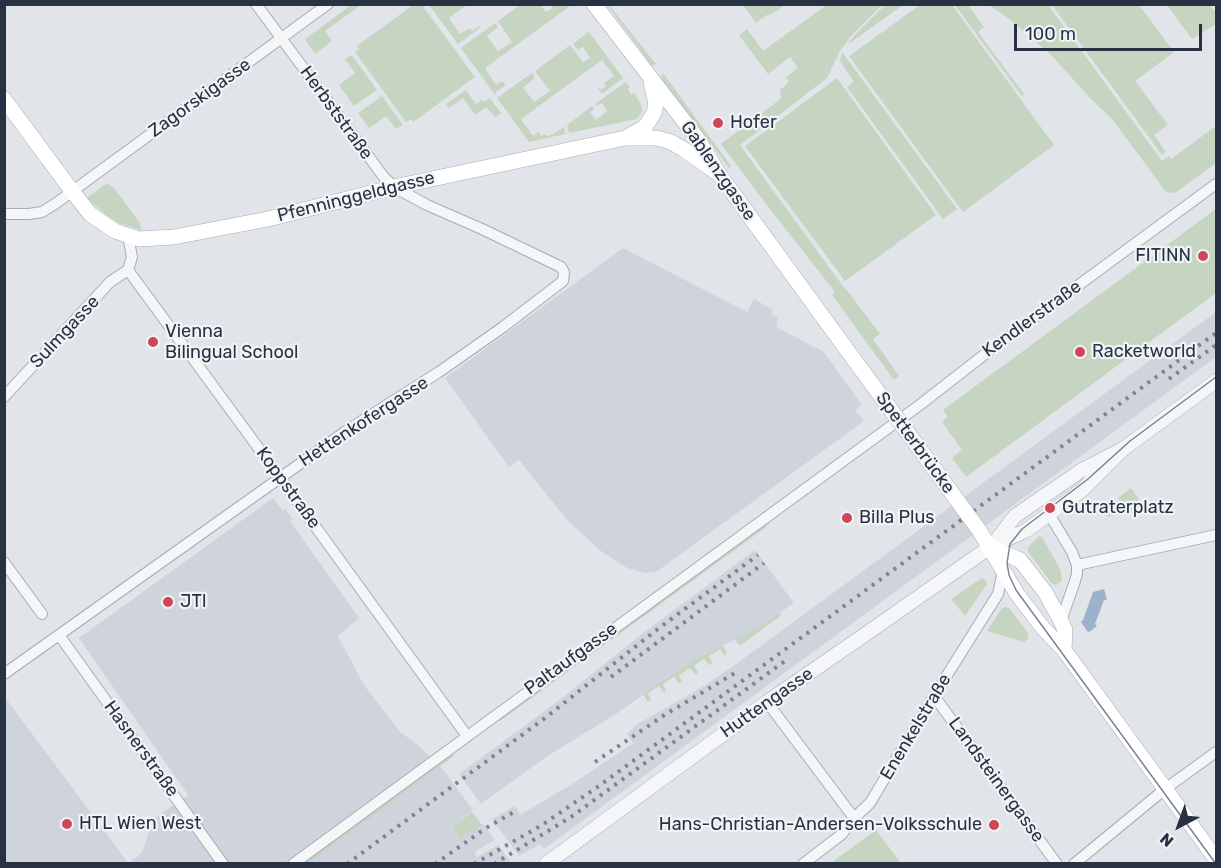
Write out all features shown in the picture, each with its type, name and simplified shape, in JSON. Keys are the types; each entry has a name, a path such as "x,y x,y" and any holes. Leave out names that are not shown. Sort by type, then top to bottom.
{"main road":[{"name":"Gablenzgasse","path":"594,4 697,138 718,174 839,339"},
{"path":"624,138 645,127 654,113 656,104 650,78"},
{"path":"4,99 72,191"},
{"name":"Pfenninggeldgasse","path":"72,191 90,214 115,231 139,239 174,237 268,219 394,187 624,138 657,138 670,142 718,174"},
{"name":"Spetterbrücke","path":"839,339 979,530 1026,607 1042,628 1064,650 1216,859"},
{"path":"990,548 1020,560 1045,592 1065,630 1064,650"}],"street":[{"name":"Herbststraße","path":"256,4 383,176 394,187 561,267"},
{"name":"Zagorskigasse","path":"72,191 328,4"},
{"name":"Kendlerstraße","path":"850,455 1216,184"},
{"path":"4,214 42,212 72,191"},
{"path":"128,236 132,257 128,270"},
{"name":"Hettenkofergasse","path":"4,674 353,426 439,372 533,305 563,281 564,272 561,267"},
{"name":"Sulmgasse","path":"4,397 110,282 128,270"},
{"name":"Koppstraße","path":"128,270 466,736"},
{"name":"Huttengasse","path":"546,864 561,859 767,702 990,548 1027,530 1082,490 1123,450 1216,381"},
{"name":"Huttengasse","path":"990,548 1015,516 1082,470 1123,450"},
{"name":"Paltaufgasse","path":"293,864 850,455"},
{"path":"1049,514 1072,552 1077,565 1077,574 1061,621"},
{"path":"1077,565 1216,535"},
{"path":"4,562 42,614"},
{"name":"Enenkelstraße","path":"803,864 842,834 854,818 870,804 998,594 1003,570"},
{"name":"Hasnerstraße","path":"59,635 223,864"},
{"name":"Landsteinergasse","path":"934,696 1058,864"},
{"path":"767,702 854,818"},
{"path":"1074,864 1165,789 1216,752"}],"shaded area":[{"path":"623,248 747,312 754,299 773,310 771,314 779,318 776,327 824,352 862,405 855,410 864,421 656,572 645,573 627,568 601,551 568,521 519,460 509,467 445,378"},
{"path":"1216,312 1216,357 544,849 540,844 519,856 492,819 515,806 520,815 577,781 633,743 627,734 636,725 732,667"},
{"path":"273,498 293,519 290,521 359,618 338,636 364,685 400,732 418,745 445,772 473,810 452,826 460,839 483,824 495,840 474,852 477,857 498,845 510,861 507,864 128,864 142,853 153,819 188,795 79,638"},
{"path":"755,550 794,603 756,629 697,658 613,716 549,755 481,804 459,774"},
{"path":"4,696 106,833 128,863 5,863"}],"green space":[{"path":"351,5 361,5 325,31 332,41 315,54 305,39"},
{"path":"413,5 422,5 475,77 413,122 411,119 406,122 355,52 359,49 357,46"},
{"path":"429,5 467,5 449,18 460,34 470,28 472,31 479,26 480,28 458,44"},
{"path":"520,5 540,5 546,12 553,8 551,5 570,6 485,68 496,85 502,81 506,85 495,95 461,48 495,23 498,27 487,36 498,51 512,42 498,21"},
{"path":"607,5 656,64 649,67 644,62 647,59"},
{"path":"743,5 785,5 756,23"},
{"path":"827,5 882,5 851,36 840,51 827,78 740,145 880,334 873,339 899,376 894,380 832,295 835,292 721,144 779,100 780,90 789,82 786,77 798,68 790,57 768,74 739,35 747,29 763,51"},
{"path":"885,5 903,5 848,43 853,37"},
{"path":"920,5 952,5 1054,145 963,212 849,56"},
{"path":"955,5 968,5 984,27 978,32 1024,94 1022,96"},
{"path":"989,5 1048,5 1162,161 1169,156 1171,159 1216,126 1216,163 1175,193 1166,192 1113,120 1051,55 1008,18"},
{"path":"1052,5 1139,5 1174,52 1135,81 1168,125 1154,135 1166,152 1162,155"},
{"path":"1167,5 1210,5 1216,13 1216,24 1192,39"},
{"path":"589,32 623,78 602,94 598,88 601,90 606,86 604,83 614,76 602,60 521,119 533,136 539,132 541,136 545,134 547,136 564,127 565,134 529,142 497,98 532,73 535,78 523,87 534,102 550,91 535,71 570,45 583,62 590,58 583,47 578,50 573,44"},
{"path":"842,52 957,209 943,219 847,87 854,82 840,61"},
{"path":"352,55 377,90 354,106 339,85 355,73 345,59"},
{"path":"663,73 731,166 729,168 663,85 661,80"},
{"path":"837,78 936,215 845,281 745,146"},
{"path":"626,82 630,87 628,89 631,95 634,93 641,104 642,112 637,119 569,133 567,125 592,106 594,109 590,112 596,120 607,111 602,103 597,106 595,104"},
{"path":"466,90 476,104 490,98 501,113 495,117 486,107 475,115 463,98 449,108 446,104"},
{"path":"382,96 403,125 396,129 386,116 369,128 358,113"},
{"path":"108,184 114,188 140,223 141,230 119,223 107,216 87,198"},
{"name":"Racketworld","path":"1216,209 1216,293 966,477 952,458 962,450 942,422 948,417 943,410"},
{"path":"1131,488 1138,498 1141,510 1107,517 1104,509 1120,500 1118,498"},
{"path":"773,518 765,528 500,721 496,718"},
{"path":"1039,536 1042,537 1061,571 1062,580 1057,585 1052,584 1027,550"},
{"path":"982,578 987,584 965,616 951,599"},
{"path":"1006,607 1028,633 1028,639 1024,642 987,631 1002,608"},
{"path":"780,612 779,617 741,645 738,644 735,639 756,629"},
{"path":"722,645 727,652 726,655 720,649 709,656 712,664 709,665 704,659 694,666 698,672 696,675 690,668 679,675 681,683 674,677 663,684 665,692 659,686 648,693 651,700 647,701 643,694 697,658"},
{"path":"452,752 454,756 309,863 298,864"},
{"path":"472,812 482,825 460,839 452,826"},
{"path":"876,830 901,863 831,863"}],"water":[{"path":"1104,589 1107,600 1104,600 1095,624 1097,626 1089,632 1081,622 1093,592"}],"tram line":[{"path":"1216,377 1130,441 1088,479 1022,529 1010,544 1007,563 1009,575 1016,590 1216,864"}],"railway":[{"path":"474,864 542,825 599,786 1216,333"},
{"path":"1169,379 1216,345"},
{"path":"347,864 545,718 659,628 758,555"},
{"path":"611,677 764,563"},
{"path":"494,864 571,817 789,658"},
{"path":"595,762 666,714 735,673"},
{"path":"435,864 486,828 517,810"}],"place":[{"name":"Hofer","path":"718,123"},
{"name":"FITINN","path":"1203,256"},
{"name":"Vienna Bilingual School","path":"153,342"},
{"name":"Racketworld","path":"1080,352"},
{"name":"Gutraterplatz","path":"1050,508"},
{"name":"Billa Plus","path":"847,518"},
{"name":"JTI","path":"168,602"},
{"name":"HTL Wien West","path":"67,824"},
{"name":"Hans-Christian-Andersen-Volksschule","path":"994,825"}]}
